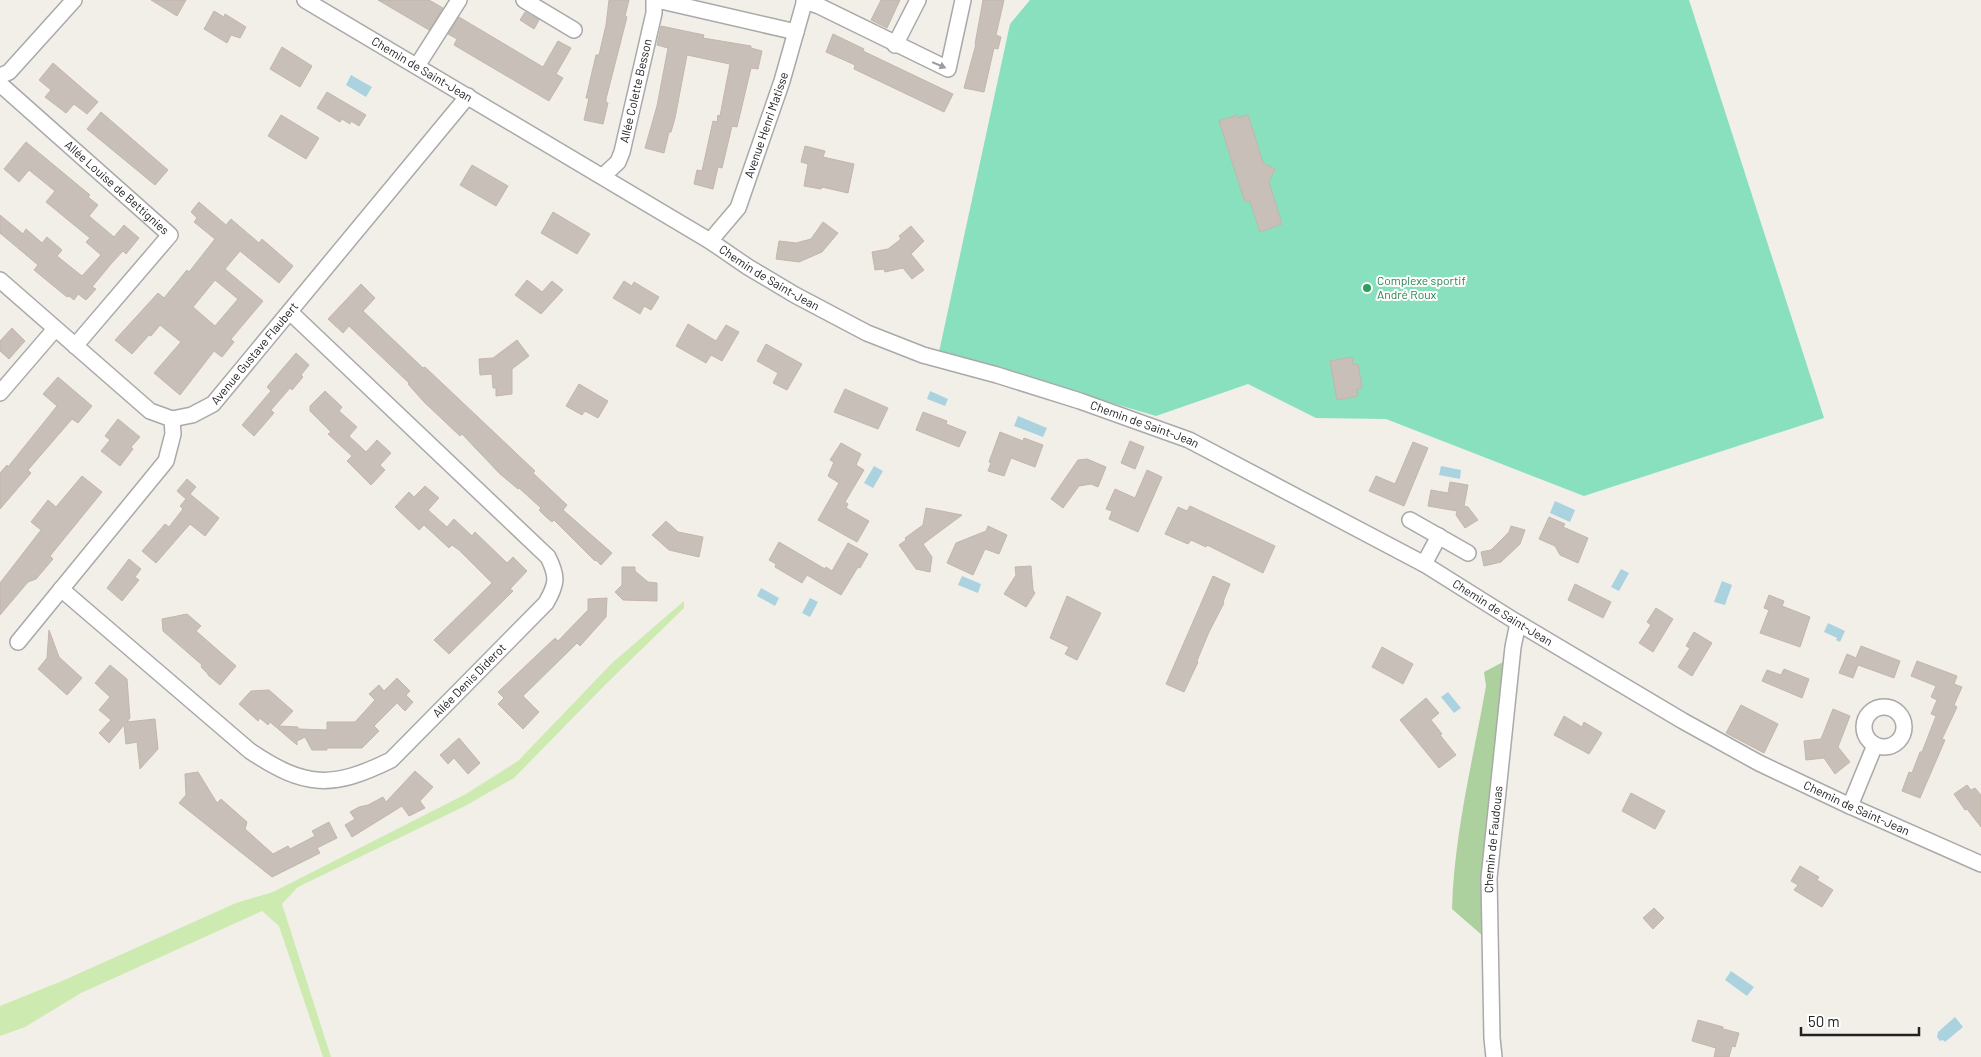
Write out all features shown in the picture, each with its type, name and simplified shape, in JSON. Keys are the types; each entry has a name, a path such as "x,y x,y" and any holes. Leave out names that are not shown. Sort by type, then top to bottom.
{"street":[{"path":"0,76 9,72 74,0"},
{"name":"Chemin de Saint-Jean","path":"305,0 603,176 710,241 748,267 867,332 923,356 1080,401 1189,440 1424,564 1518,624 1683,721 1759,763 1981,864"},
{"path":"417,66 459,0"},
{"path":"524,0 574,30"},
{"name":"Allée Colette Besson","path":"603,176 618,162 622,152 656,0 796,32"},
{"path":"805,0 948,69 963,0"},
{"name":"Avenue Henri Matisse","path":"710,241 738,208 782,81 805,0"},
{"path":"895,45 918,0"},
{"name":"Allée Louise de Bettignies","path":"0,84 170,234 75,346"},
{"name":"Avenue Gustave Flaubert","path":"172,419 192,415 213,404 468,96"},
{"path":"0,280 150,411 172,419 173,434 166,461 18,642"},
{"name":"Allée Denis Diderot","path":"61,589 250,751 274,767 300,778 332,781 361,774 391,760 546,603 555,588 555,572 548,557 290,312"},
{"path":"0,393 55,329"},
{"path":"1410,520 1468,553"},
{"path":"1424,564 1439,536"},
{"name":"Chemin de Faudouas","path":"1494,1057 1489,878 1513,647 1518,624"},
{"path":"1850,806 1875,745"}],"green space":[{"name":"Complexe sportif André Roux","path":"1030,0 1689,0 1824,418 1584,496 1386,419 1316,418 1248,384 1156,416 939,352 1010,24"},
{"path":"684,601 684,608 514,778 465,806 298,887 282,904 331,1057 323,1057 279,926 262,911 81,993 25,1027 0,1036 0,1006 62,981 236,903 273,892 466,794 518,761 612,663"},
{"path":"1505,661 1488,818 1483,936 1452,909 1456,853 1486,686 1484,672"}],"water":[{"path":"351,75 372,87 366,97 346,85"},
{"path":"930,391 948,399 945,406 927,399"},
{"path":"1018,416 1047,428 1043,437 1014,426"},
{"path":"874,466 883,471 873,488 864,483"},
{"path":"1441,466 1461,470 1460,479 1439,475"},
{"path":"1555,501 1575,510 1570,522 1550,513"},
{"path":"1621,569 1629,573 1619,591 1611,587"},
{"path":"962,576 981,584 978,593 958,585"},
{"path":"1722,581 1732,585 1725,605 1714,602"},
{"path":"761,588 779,598 775,606 757,596"},
{"path":"810,598 818,602 810,617 802,613"},
{"path":"1828,623 1845,631 1840,642 1836,640 1837,638 1824,632"},
{"path":"1448,692 1461,708 1454,713 1441,697"},
{"path":"1731,971 1754,987 1747,996 1725,980"},
{"path":"1955,1017 1963,1027 1945,1042 1943,1040 1940,1041 1937,1037 1938,1032"}],"building":[{"path":"151,0 186,0 177,16"},
{"path":"378,0 429,0 443,8 429,30"},
{"path":"609,0 629,0 625,16 627,17 606,99 608,103 603,124 584,120 589,98 586,98 596,55 599,55 606,25"},
{"path":"881,0 900,0 887,28 871,20"},
{"path":"983,0 1004,0 996,35 1001,37 998,49 994,48 984,92 964,88 976,44"},
{"path":"214,11 224,17 225,14 246,27 240,38 231,35 227,43 204,29"},
{"path":"525,12 539,20 534,29 520,20"},
{"path":"459,17 543,67 558,41 571,48 556,74 563,78 549,101 454,45 457,39 448,34"},
{"path":"661,26 704,35 703,38 751,46 751,48 762,51 758,69 751,68 737,127 732,126 722,168 718,167 713,189 694,184 697,170 702,171 713,121 717,122 718,115 720,116 730,64 687,55 675,118 671,132 669,132 664,153 645,148 657,106 668,48 657,45"},
{"path":"833,34 864,49 863,51 953,94 944,112 854,69 855,65 826,52"},
{"path":"282,47 312,66 300,87 270,69"},
{"path":"53,63 98,102 87,114 74,104 66,113 45,97 51,90 39,80"},
{"path":"327,92 366,115 359,126 351,121 350,124 342,119 340,122 317,108"},
{"path":"101,112 168,170 155,185 87,129"},
{"path":"281,115 319,138 306,159 268,136"},
{"path":"1237,115 1238,118 1248,115 1263,163 1275,169 1269,182 1282,224 1260,232 1250,201 1245,202 1219,121"},
{"path":"26,142 90,195 88,197 98,205 89,216 114,237 124,225 139,238 126,254 123,251 111,264 92,287 96,289 86,300 78,294 74,300 69,296 67,297 34,270 38,265 0,233 0,215 23,234 26,229 42,243 47,237 62,250 57,256 82,276 101,255 86,242 90,238 46,202 55,191 29,170 19,182 4,169"},
{"path":"805,146 825,151 823,157 854,164 848,193 822,187 821,189 804,186 808,164 801,162"},
{"path":"472,165 508,186 496,206 460,185"},
{"path":"199,202 226,225 231,219 259,243 262,239 293,266 279,283 240,251 225,269 263,301 231,339 234,342 222,357 214,351 180,395 154,373 181,342 160,325 132,354 115,340 158,293 164,298 187,270 189,272 215,239 194,222 197,218 191,212","holes":["215,280 238,299 215,326 193,307"]},
{"path":"553,212 590,234 577,254 541,233"},
{"path":"823,222 838,233 822,252 799,262 776,259 779,241 796,243 811,239"},
{"path":"911,226 924,241 911,254 924,270 912,279 903,268 885,272 884,269 875,270 872,252 888,249 901,239 899,236"},
{"path":"527,280 542,292 552,281 563,290 541,314 515,295"},
{"path":"624,281 632,286 634,282 659,297 651,310 644,306 640,314 613,298"},
{"path":"361,284 375,298 363,311 535,471 533,473 567,505 563,510 612,553 601,565 554,520 552,522 546,517 539,510 541,508 519,488 500,474 462,434 460,436 424,402 409,383 349,326 343,333 328,319"},
{"path":"688,324 716,341 726,325 739,332 722,361 711,355 706,363 676,346"},
{"path":"12,328 25,341 9,359 0,351 0,341"},
{"path":"517,340 529,356 512,369 512,394 496,396 496,388 493,388 492,374 480,375 479,359 493,358"},
{"path":"766,344 802,364 787,390 773,383 778,373 757,361"},
{"path":"296,353 309,365 301,375 303,377 292,390 290,388 271,410 274,413 254,436 242,425 271,391 267,387"},
{"path":"1352,357 1353,365 1358,364 1362,388 1357,389 1358,396 1337,400 1330,361"},
{"path":"58,377 92,406 78,423 72,419 28,470 31,473 0,509 0,473 7,465 8,467 57,406 43,394"},
{"path":"579,384 608,401 598,418 585,411 582,415 566,406"},
{"path":"845,389 888,408 878,429 834,412"},
{"path":"325,391 342,407 339,411 357,427 349,436 366,452 377,440 391,453 380,465 385,470 371,485 347,461 352,456 328,434 331,432 310,411 310,406"},
{"path":"923,412 947,421 946,424 966,432 959,447 916,430"},
{"path":"118,419 140,437 131,447 133,449 120,466 101,451 110,440 105,436"},
{"path":"1000,432 1023,441 1024,438 1043,445 1035,467 1011,458 1004,476 988,471 991,463 989,462"},
{"path":"1130,441 1144,447 1135,469 1121,463"},
{"path":"1413,442 1428,448 1404,506 1369,491 1376,476 1395,484"},
{"path":"841,443 861,454 856,465 864,470 845,502 848,504 846,508 869,521 857,542 818,520 839,483 828,476 834,462 830,460"},
{"path":"1087,459 1106,467 1098,487 1091,484 1079,486 1063,508 1051,499 1078,460"},
{"path":"1147,470 1162,477 1138,532 1109,519 1112,511 1106,509 1115,489 1135,498"},
{"path":"82,476 102,492 50,556 53,559 36,579 28,582 0,615 0,583 41,530 31,522 48,500 56,507"},
{"path":"187,479 196,487 190,494 219,518 205,536 190,524 156,563 142,551 165,524 169,527 183,509 180,506 186,499 177,491"},
{"path":"1450,482 1468,485 1464,506 1468,507 1478,520 1465,528 1456,515 1457,511 1428,506 1431,490 1448,493"},
{"path":"425,486 439,498 428,510 447,527 454,519 472,536 475,532 507,563 513,557 527,571 510,589 513,591 449,654 434,640 492,583 459,550 452,545 449,548 424,525 419,530 395,507 409,492 414,497"},
{"path":"1190,506 1275,546 1263,573 1207,545 1206,547 1191,540 1188,544 1165,534 1178,507 1187,511"},
{"path":"926,508 962,515 923,544 932,557 930,572 916,569 899,545 906,540 905,538 923,525"},
{"path":"1549,517 1565,524 1563,527 1588,538 1578,563 1560,555 1555,546 1539,539"},
{"path":"666,521 678,532 703,537 699,557 669,550 652,535"},
{"path":"988,526 1007,535 999,554 985,549 973,575 947,563 956,543 986,531"},
{"path":"1511,526 1525,530 1520,544 1501,562 1484,566 1481,552 1491,550 1509,532"},
{"path":"779,542 825,569 826,567 832,571 848,543 868,554 841,595 807,575 802,583 775,567 776,564 769,560"},
{"path":"129,559 141,569 135,577 139,580 122,601 107,588"},
{"path":"1031,566 1033,590 1035,593 1026,607 1004,594 1016,575 1015,567"},
{"path":"622,567 635,567 635,571 648,582 657,583 657,601 623,600 615,592 622,585"},
{"path":"1213,576 1230,584 1224,603 1209,632 1184,692 1166,684"},
{"path":"1575,584 1611,602 1603,618 1568,600"},
{"path":"1769,595 1784,601 1782,606 1810,617 1800,647 1760,633 1769,610 1764,608"},
{"path":"1067,596 1101,613 1077,660 1065,654 1069,647 1050,638"},
{"path":"607,598 606,617 580,646 577,643 523,696 539,712 523,729 498,704 504,698 498,692 555,638 558,641 588,610 588,599"},
{"path":"1656,608 1673,619 1653,652 1639,643 1651,625 1647,622"},
{"path":"187,614 201,626 196,631 236,666 220,685 208,675 201,667 202,665 163,631 162,619"},
{"path":"49,630 59,657 82,678 67,695 38,669 47,658"},
{"path":"1694,632 1712,643 1692,676 1678,667 1690,648 1686,646"},
{"path":"1861,646 1900,661 1894,678 1858,665 1853,678 1839,673 1847,654 1856,658"},
{"path":"1382,647 1413,664 1403,684 1372,667"},
{"path":"1917,661 1957,676 1954,684 1962,687 1954,705 1957,707 1942,739 1945,740 1920,798 1902,791 1909,772 1912,773 1920,752 1922,752 1936,716 1931,714 1937,700 1931,697 1936,686 1911,676"},
{"path":"110,665 127,679 130,718 127,722 155,719 158,749 140,769 137,742 126,744 124,725 109,743 99,733 111,720 99,710 110,697 95,683"},
{"path":"1784,669 1809,679 1802,698 1762,681 1767,670 1781,675"},
{"path":"397,678 410,691 406,695 413,702 405,711 397,703 374,726 379,731 362,748 312,750 305,737 297,741 297,745 270,722 268,725 260,718 258,721 239,704 251,691 269,690 293,711 279,726 327,730 327,722 355,722 375,700 369,694 379,685 384,691"},
{"path":"1426,698 1439,713 1431,720 1456,755 1439,768 1400,720"},
{"path":"1741,705 1778,724 1764,753 1726,733"},
{"path":"1833,709 1850,716 1838,747 1850,762 1835,774 1824,758 1806,760 1804,741 1821,739"},
{"path":"1564,716 1582,727 1584,722 1602,733 1589,754 1554,735"},
{"path":"459,738 480,763 468,774 454,758 448,764 440,755"},
{"path":"415,771 433,787 420,801 425,808 409,816 402,806 352,837 345,825 355,819 350,812 383,797 386,802"},
{"path":"198,772 217,803 221,799 247,822 245,829 273,854 288,846 290,849 315,836 312,831 329,822 337,838 317,848 320,853 272,877 179,803 186,795 185,774"},
{"path":"1967,785 1971,790 1975,788 1981,795 1981,827 1967,809 1965,810 1954,794"},
{"path":"1631,793 1665,811 1655,829 1622,811"},
{"path":"1800,866 1819,877 1817,880 1833,890 1822,907 1794,890 1798,885 1791,881"},
{"path":"1654,908 1664,918 1653,929 1643,918"},
{"path":"1698,1020 1739,1033 1735,1047 1732,1046 1729,1057 1714,1057 1716,1048 1692,1041"}],"place":[{"name":"Complexe sportif André Roux","path":"1367,288"}]}
